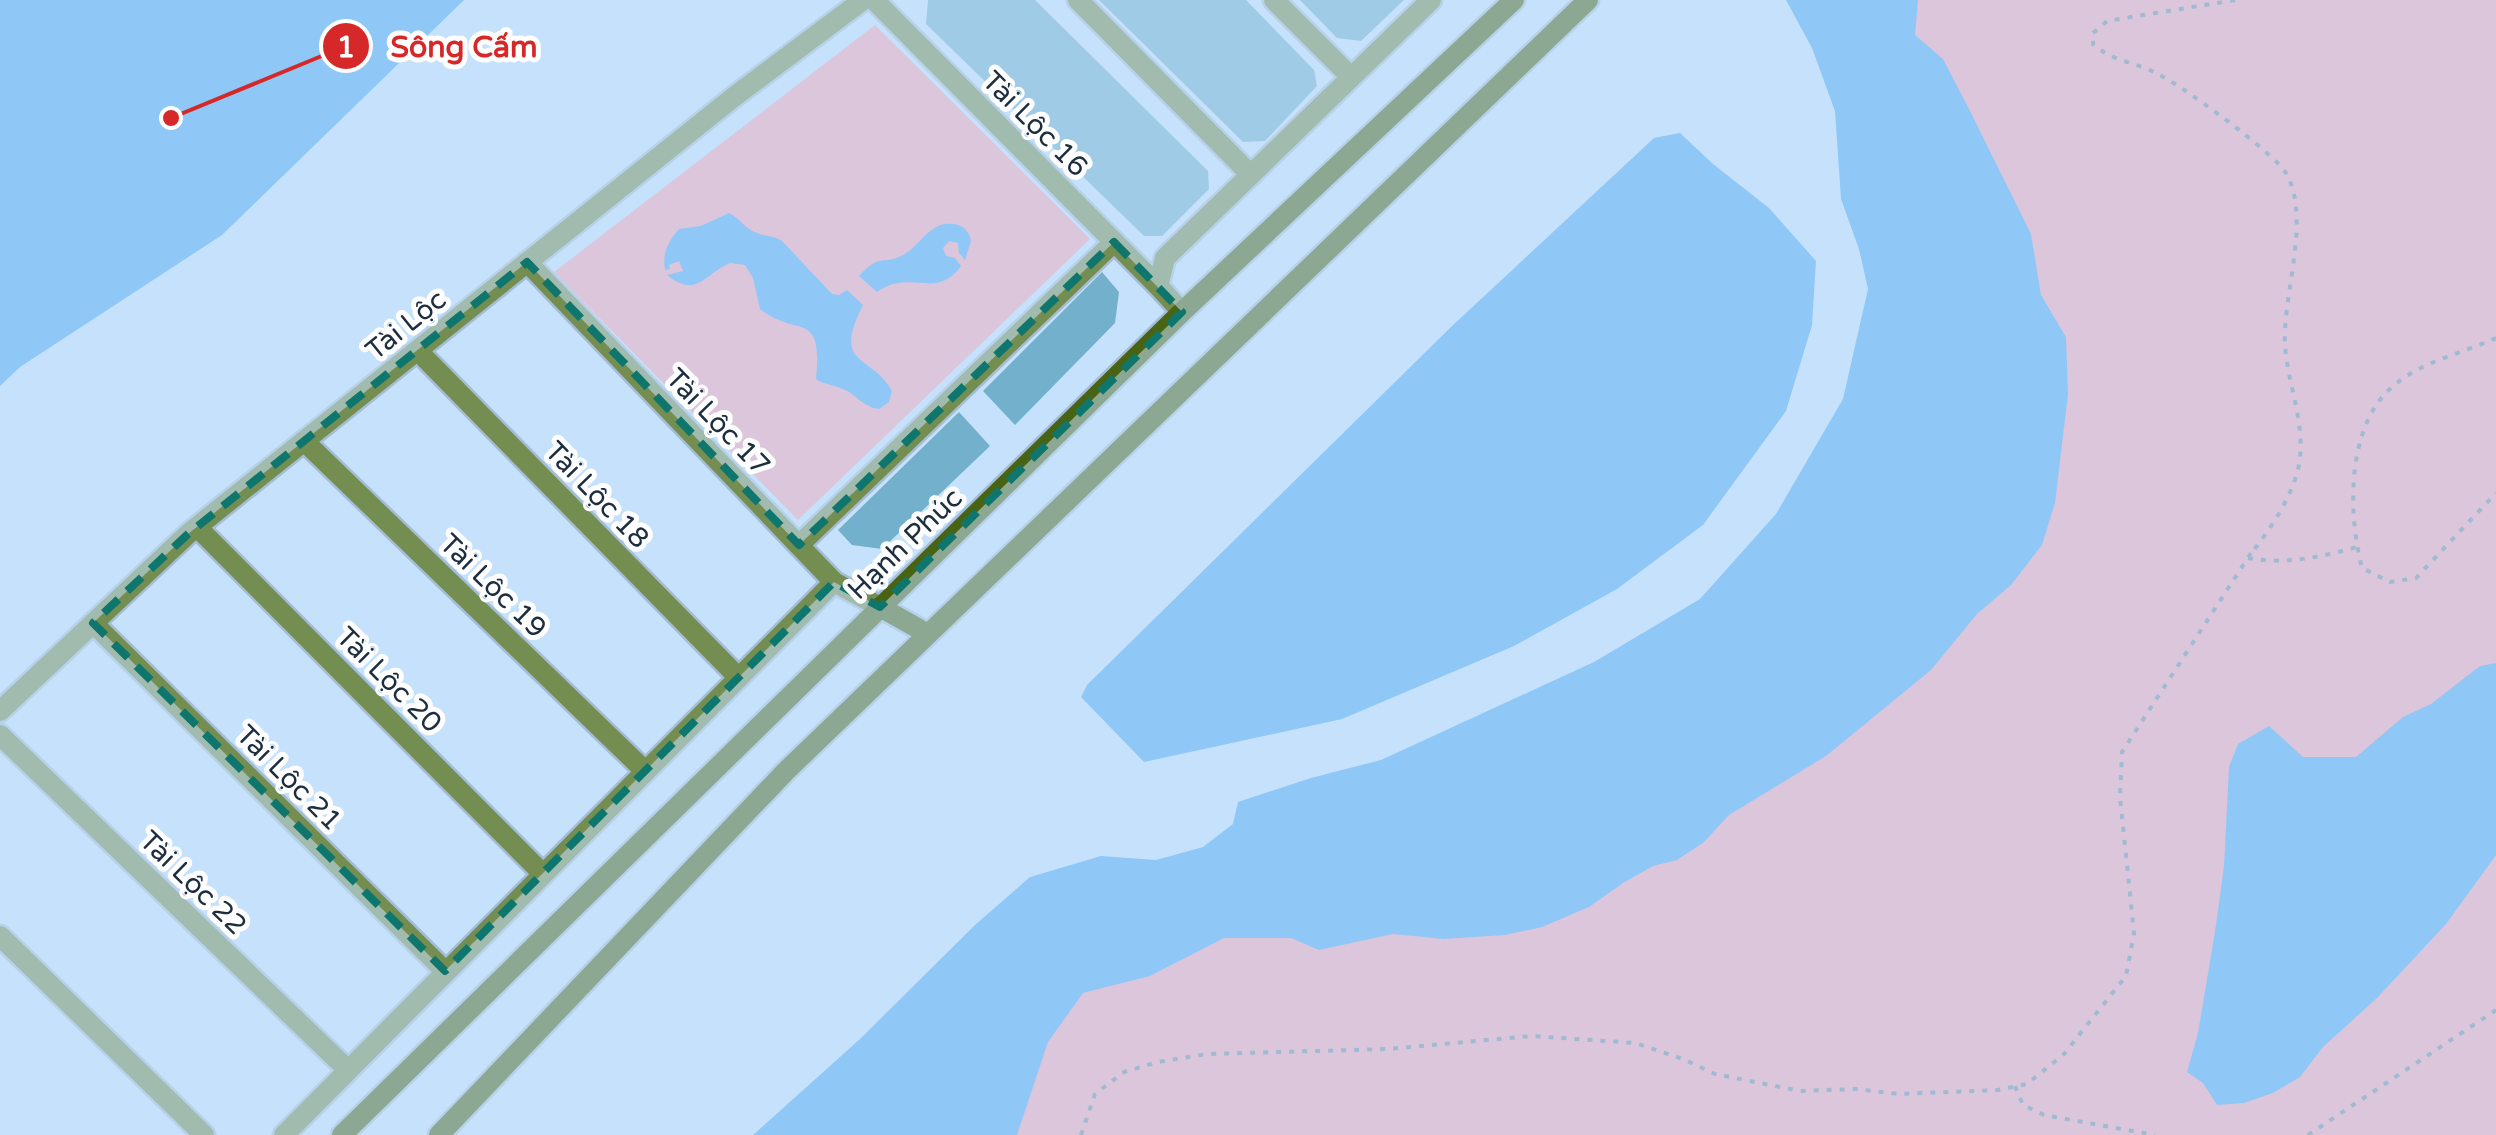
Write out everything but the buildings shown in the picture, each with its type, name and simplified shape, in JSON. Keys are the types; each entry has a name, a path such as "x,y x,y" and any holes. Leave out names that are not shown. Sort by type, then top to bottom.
{"street":[{"name":"Tài Lộc","path":"0,711 197,527 735,96 863,0"},
{"name":"Tài Lộc 16","path":"874,0 1182,312"},
{"path":"1078,0 1251,174"},
{"path":"1274,0 1351,77"},
{"path":"1158,286 1165,258 1430,0"},
{"name":"Hạnh Phúc","path":"342,1135 1182,312 1514,0"},
{"path":"439,1135 786,771 1588,0"},
{"path":"799,545 1114,242"},
{"name":"Tài Lộc 17","path":"526,262 834,582 880,608"},
{"name":"Tài Lộc 18","path":"418,351 736,676"},
{"name":"Tài Lộc 19","path":"304,441 644,770"},
{"name":"Tài Lộc 20","path":"197,527 542,873"},
{"path":"284,1135 736,676 834,582"},
{"path":"880,608 928,634"},
{"name":"Tài Lộc 21","path":"93,623 445,971"},
{"name":"Tài Lộc 22","path":"0,735 348,1070"},
{"path":"0,936 204,1135"}],"path":[{"path":"1080,1135 1096,1094 1124,1072 1207,1054 1388,1049 1532,1036 1635,1042 1716,1074 1800,1091 1856,1089 1899,1094 1998,1090 2027,1084 2064,1054 2126,976 2134,934 2120,797 2122,752 2275,518 2300,461 2300,426 2285,348 2285,310 2296,210 2286,173 2232,124 2158,73 2104,54 2093,44 2094,33 2107,21 2236,0"},
{"path":"2496,338 2436,362 2392,387 2370,416 2356,452 2356,547 2362,568 2390,582 2416,578 2496,493"},
{"path":"2251,553 2246,558 2266,562 2302,560 2356,547"},
{"path":"2308,1135 2496,1010"},
{"path":"2015,1086 2023,1105 2044,1115 2155,1135"},
{"path":"2096,1135 2099,1126"}],"highlighted area":[{"path":"1114,242 1182,312 880,607 834,582 445,971 93,623 188,534 527,262 799,545"}],"shaded area":[{"path":"1878,0 2496,0 2496,1135 953,1135 1029,996 1278,887 1893,486"},
{"path":"875,25 1090,239 798,520 554,272"}],"water":[{"path":"0,0 464,0 222,235 20,367 0,386"},
{"path":"1786,0 1918,0 1915,35 1943,59 2031,234 2041,295 2066,337 2068,394 2055,503 2042,545 2011,585 1977,614 1931,670 1826,756 1729,815 1703,843 1677,860 1653,866 1589,907 1542,927 1505,935 1443,939 1393,934 1319,950 1291,938 1224,938 1150,976 1083,993 1048,1042 1017,1135 753,1135 1030,877 1101,856 1156,860 1203,847 1233,824 1238,802 1381,760 1594,662 1700,599 1776,514 1843,399 1868,289 1841,199 1835,111 1812,48"},
{"path":"1680,133 1769,208 1816,261 1812,325 1786,411 1703,525 1617,589 1514,646 1342,719 1144,762 1081,697 1087,685 1452,326 1654,138"},
{"path":"729,213 753,231 782,241 832,294 847,290 863,305 854,325 853,350 892,391 889,402 879,409 873,408 846,390 816,379 816,342 805,329 760,309 753,278 745,265 730,263 693,285 667,275 683,271 679,261 665,270 664,264 667,248 679,229 701,226"},
{"path":"944,224 962,227 971,241 965,260 958,243 949,241 943,248 946,256 955,258 961,266 951,276 932,283 890,285 877,292 859,276 877,262 903,255"},
{"path":"2496,663 2496,855 2446,924 2377,998 2323,1047 2300,1077 2273,1093 2244,1103 2217,1105 2203,1083 2187,1072 2198,1033 2215,932 2224,866 2229,767 2238,744 2269,726 2303,757 2356,757 2403,717 2431,704 2480,666"}],"place":[{"name":"Sông Cấm","path":"171,118"}]}
